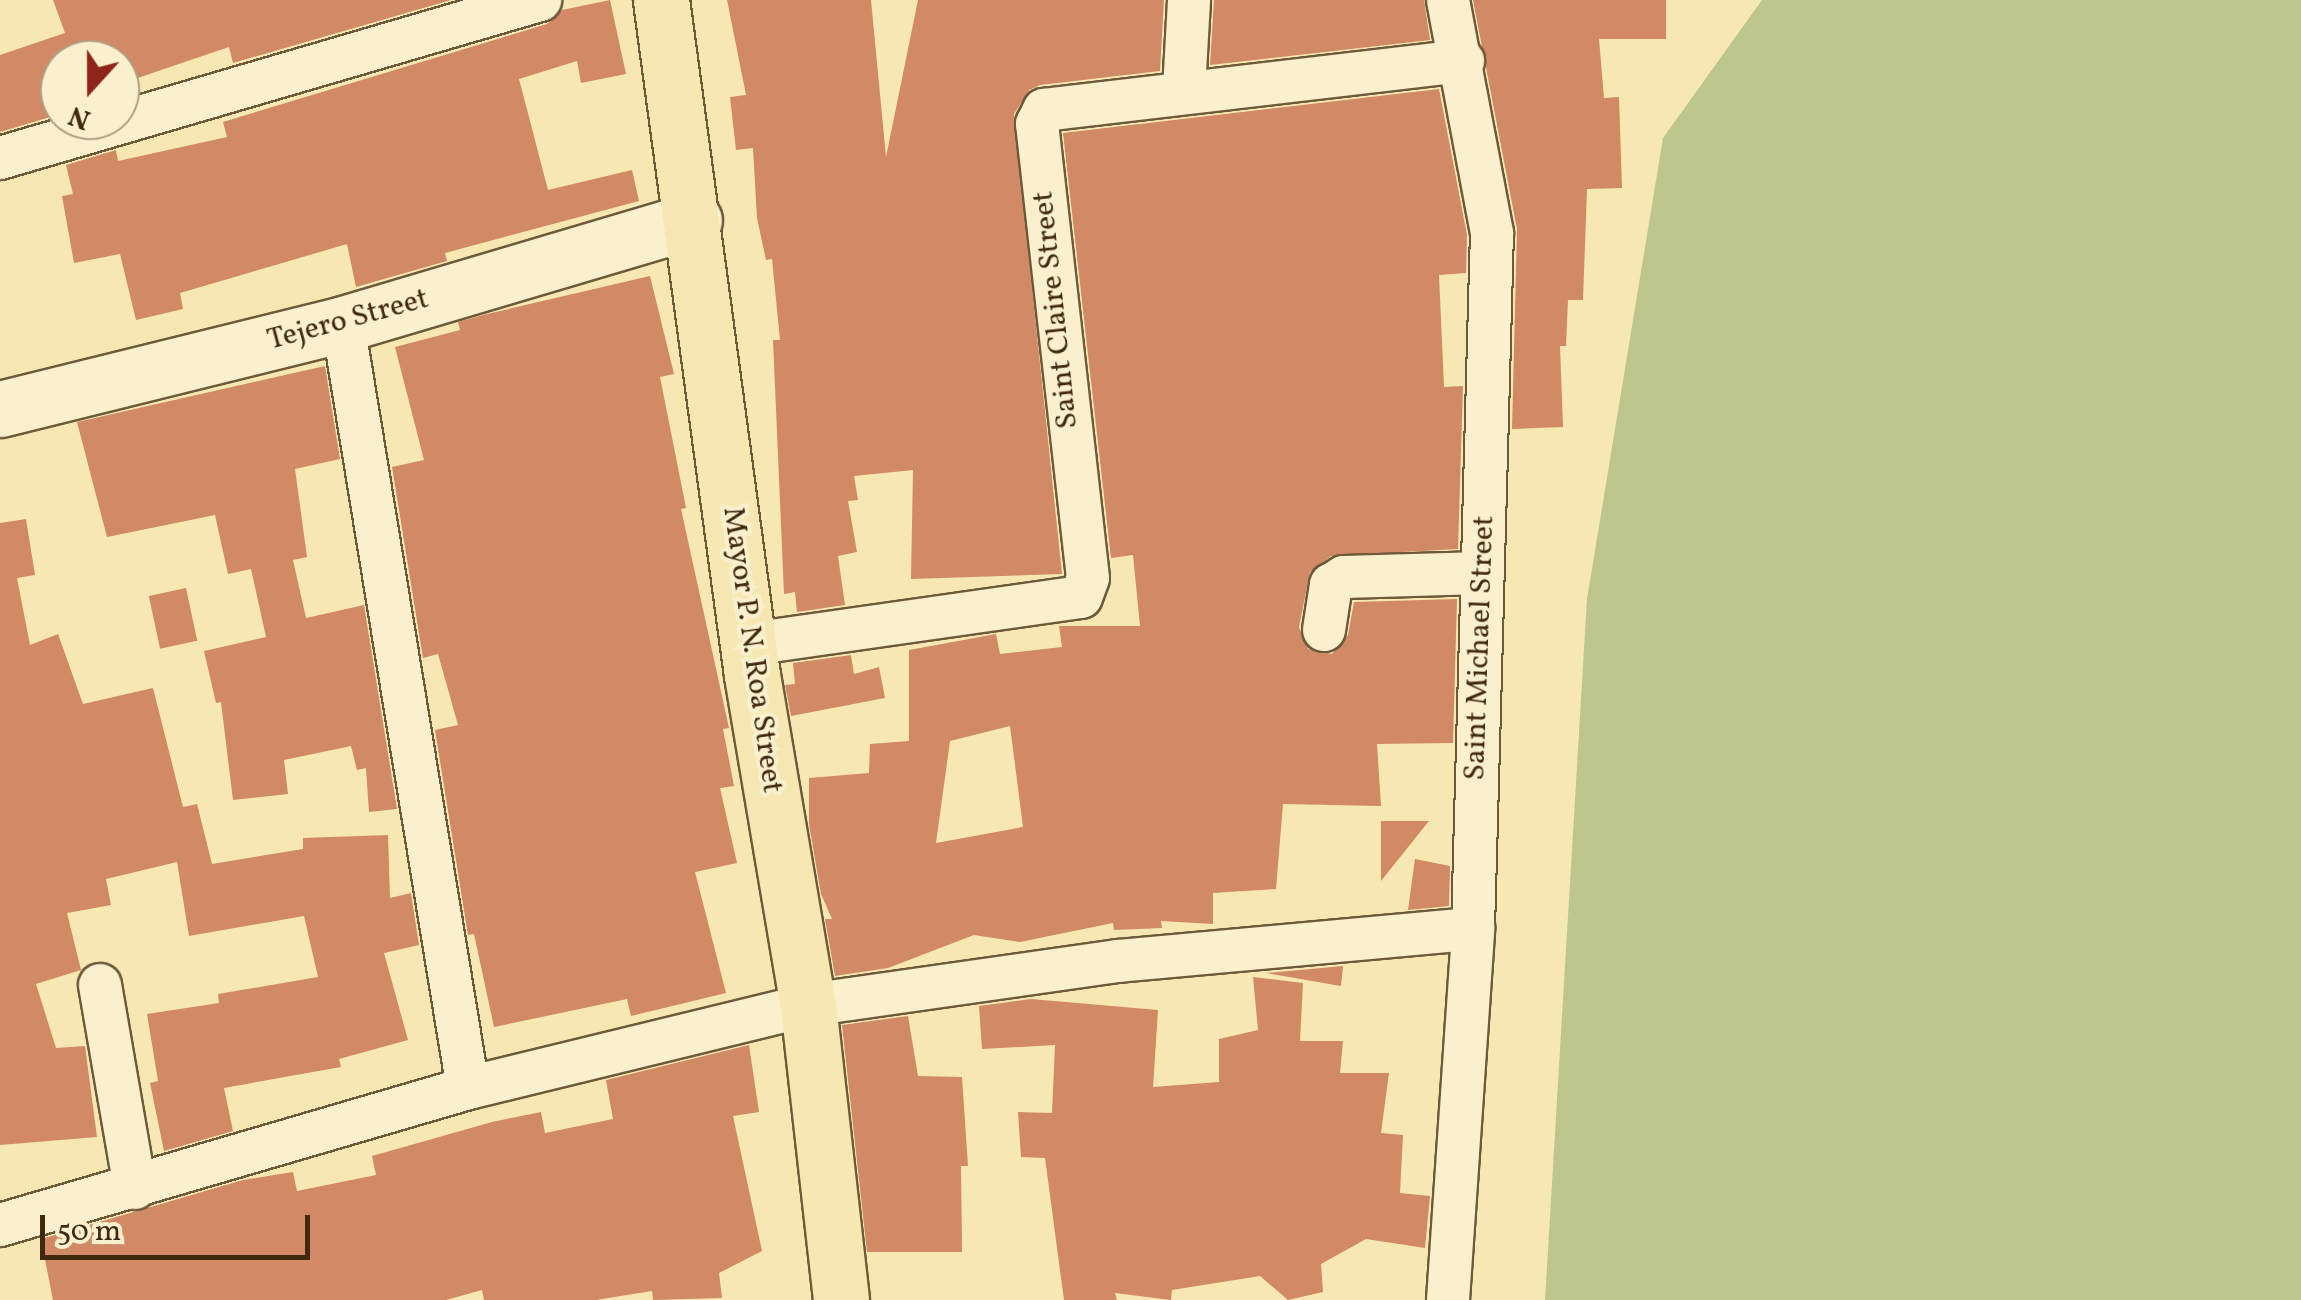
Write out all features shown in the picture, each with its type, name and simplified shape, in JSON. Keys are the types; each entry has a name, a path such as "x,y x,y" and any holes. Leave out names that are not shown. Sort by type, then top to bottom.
{"main road":[{"name":"Mayor P. N. Roa Street","path":"661,0 750,644 808,1005 841,1300"},
{"name":"Tejero Street","path":"0,409 343,324 694,220"}],"street":[{"path":"0,158 540,0"},
{"path":"1184,90 1188,0"},
{"name":"Saint Michael Street","path":"1448,0 1463,61 1492,232 1472,929 1448,1300"},
{"name":"Saint Claire Street","path":"750,644 1081,597 1088,578 1037,124 1051,106 1463,61"},
{"path":"343,324 468,1088"},
{"path":"1324,630 1331,584 1344,577 1482,573"},
{"path":"0,1225 468,1088 808,1005 1118,961 1472,929"},
{"path":"100,985 135,1188"}],"green space":[{"path":"1762,0 2301,0 2301,1300 1545,1300 1587,599 1663,138"}],"building":[{"path":"53,0 451,0 233,63 229,47 140,77 140,40 44,40 65,33"},
{"path":"610,0 626,74 581,83 577,61 519,79 548,190 632,170 639,201 445,253 447,261 356,287 347,244 180,293 183,309 136,320 120,254 74,263 62,196 73,194 66,165 116,150 118,161 227,137 223,122 547,24 562,10"},
{"path":"727,0 871,0 886,157 918,0 1164,0 1160,71 1040,85 1029,90 1014,114 1062,574 911,579 913,470 854,476 858,500 848,501 857,552 838,556 845,605 797,612 795,592 784,594 773,340 780,340 772,259 766,260 757,218 753,148 736,150 730,97 746,95"},
{"path":"1214,0 1424,0 1430,40 1210,65"},
{"path":"1473,0 1666,0 1666,39 1599,39 1604,98 1619,97 1622,188 1587,189 1583,300 1568,300 1566,346 1560,346 1563,427 1512,429 1517,229"},
{"path":"40,41 40,120 0,132 0,55"},
{"path":"1439,89 1467,235 1466,273 1439,275 1444,387 1463,386 1458,549 1331,556 1310,572 1299,627 1308,649 1332,654 1348,635 1354,602 1457,599 1453,743 1377,744 1381,806 1283,804 1276,889 1213,893 1213,924 1161,921 1162,928 1114,930 1113,923 1020,942 974,935 888,968 835,976 825,919 832,919 821,894 809,824 809,778 869,773 870,744 909,741 909,650 996,634 1000,654 1062,647 1059,626 1140,626 1133,555 1111,558 1063,133","holes":["1010,726 1023,827 936,843 950,741"]},
{"path":"650,276 674,374 660,377 686,508 681,509 729,728 723,729 734,786 720,788 737,863 695,872 726,993 631,1016 627,999 494,1027 474,934 468,935 435,730 458,725 438,654 423,658 392,467 424,460 395,347 460,330 458,322"},
{"path":"325,366 340,459 295,469 307,557 293,560 306,618 364,605 397,809 369,812 366,768 357,770 351,746 284,760 288,794 233,800 221,702 216,703 204,651 266,637 251,569 228,574 215,515 107,537 77,422"},
{"path":"26,519 35,575 17,578 30,645 58,634 83,704 153,688 183,807 197,804 212,864 303,849 303,838 388,835 390,898 411,893 419,945 384,953 408,1040 339,1059 341,1067 224,1088 233,1131 164,1151 150,1083 158,1081 147,1014 219,1003 218,994 318,977 304,916 189,936 177,862 106,879 111,905 67,913 81,970 36,984 56,1048 85,1046 97,1137 0,1145 0,523"},
{"path":"186,588 197,641 160,649 149,596"},
{"path":"851,655 854,674 879,667 885,698 791,716 785,685 795,684 793,663"},
{"path":"1381,821 1429,821 1381,881"},
{"path":"1415,859 1450,866 1449,906 1408,910"},
{"path":"1343,966 1341,986 1266,973"},
{"path":"1253,977 1303,983 1300,1041 1343,1041 1340,1073 1389,1073 1381,1133 1403,1135 1400,1193 1430,1196 1425,1248 1366,1239 1321,1264 1323,1292 1288,1300 1260,1276 1172,1290 1171,1300 1115,1293 1117,1300 1064,1300 1045,1158 1021,1157 1018,1112 1052,1113 1055,1045 982,1049 979,1006 1031,999 1158,1010 1153,1087 1219,1082 1219,1039 1258,1030"},
{"path":"908,1016 918,1076 962,1077 968,1166 961,1166 962,1252 867,1252 842,1025"},
{"path":"749,1045 759,1112 733,1116 762,1251 719,1273 722,1298 653,1300 652,1291 596,1300 484,1300 482,1290 446,1300 53,1300 41,1239 243,1180 293,1172 297,1191 376,1175 372,1156 492,1122 541,1112 545,1133 613,1119 606,1080"}]}
